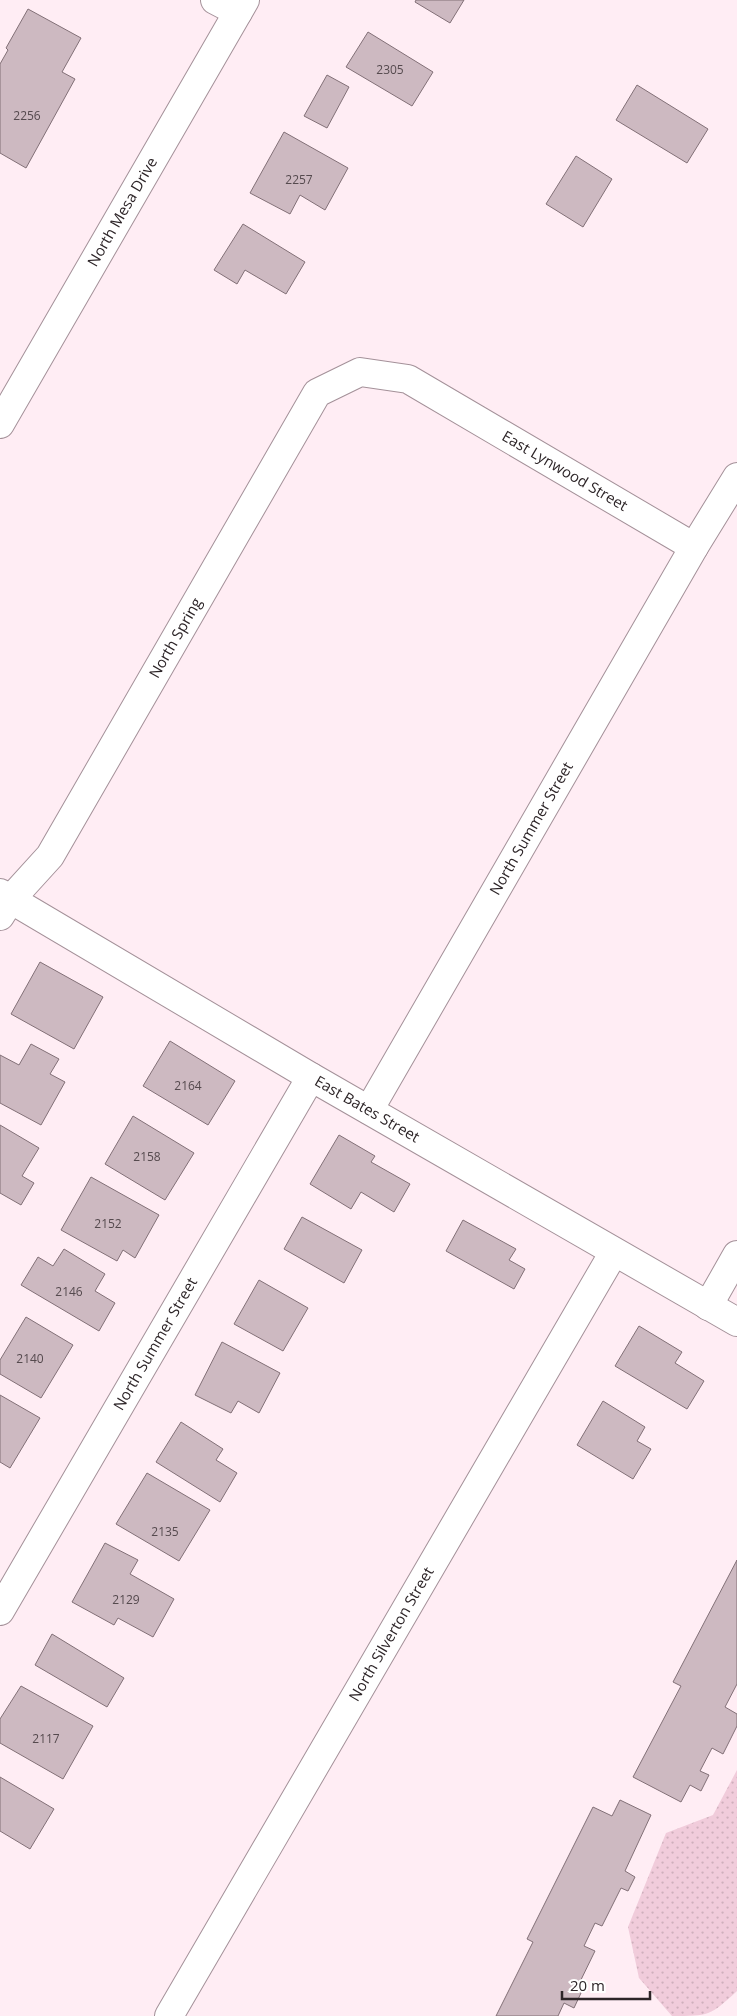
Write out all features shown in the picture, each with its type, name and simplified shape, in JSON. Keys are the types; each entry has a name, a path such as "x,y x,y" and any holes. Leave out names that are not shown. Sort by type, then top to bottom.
{"street":[{"name":"North Mesa Drive","path":"0,424 8,392 233,4"},
{"name":"East Lynwood Street","path":"360,372 408,379 694,547"},
{"name":"North Spring","path":"3,903 50,856 317,393 360,372"},
{"path":"694,547 737,477"},
{"name":"North Summer Street","path":"369,1110 694,547"},
{"name":"East Bates Street","path":"3,903 369,1110 737,1322"},
{"name":"North Summer Street","path":"0,1612 311,1077"},
{"name":"North Silverton Street","path":"169,2016 614,1252"},
{"path":"708,1306 737,1255"}],"shaded area":[{"path":"737,1770 737,1991 708,2013 694,2016 672,2016 639,1978 628,1927 666,1833 713,1815"}],"building":[{"path":"416,0 464,0 450,23 415,2"},
{"path":"28,9 81,38 62,72 75,79 26,168 0,153 0,64 8,50 6,48"},
{"path":"368,32 433,72 412,106 346,67"},
{"path":"327,75 349,87 327,128 304,116"},
{"path":"637,85 708,129 687,163 616,120"},
{"path":"284,132 348,168 325,210 300,195 290,214 250,193"},
{"path":"576,156 612,179 583,227 546,204"},
{"path":"243,224 305,262 286,294 245,270 237,284 214,270"},
{"path":"40,962 103,997 74,1049 11,1014"},
{"path":"170,1041 235,1081 208,1125 143,1086"},
{"path":"31,1044 59,1059 50,1074 65,1082 41,1125 0,1103 0,1055 19,1065"},
{"path":"133,1116 194,1153 165,1200 105,1164"},
{"path":"0,1125 39,1148 22,1176 34,1183 21,1205 0,1193"},
{"path":"339,1135 375,1156 371,1162 410,1184 394,1212 361,1192 351,1209 310,1184"},
{"path":"91,1177 159,1215 135,1258 123,1250 117,1261 61,1230"},
{"path":"302,1217 362,1250 344,1283 284,1249"},
{"path":"463,1220 516,1249 509,1260 525,1269 514,1289 446,1251"},
{"path":"64,1249 105,1274 95,1291 115,1303 99,1331 21,1285 38,1257 53,1266"},
{"path":"259,1280 308,1308 283,1351 234,1324"},
{"path":"26,1317 73,1345 41,1398 0,1374 0,1360"},
{"path":"639,1326 682,1352 675,1363 704,1381 687,1409 615,1366"},
{"path":"222,1342 280,1373 259,1413 238,1401 231,1413 195,1395"},
{"path":"0,1395 40,1418 10,1468 0,1462"},
{"path":"603,1401 645,1427 637,1441 651,1449 633,1479 577,1445"},
{"path":"181,1422 223,1449 216,1460 237,1473 220,1502 156,1462"},
{"path":"147,1473 210,1510 179,1561 116,1524"},
{"path":"105,1543 138,1560 130,1574 174,1599 153,1637 118,1618 114,1625 72,1602"},
{"path":"737,1560 737,1684 725,1707 737,1714 737,1726 723,1754 712,1748 700,1771 709,1775 701,1791 690,1785 681,1802 633,1777 681,1686 673,1682"},
{"path":"52,1634 124,1678 107,1707 35,1665"},
{"path":"21,1686 93,1726 63,1779 0,1743 0,1719"},
{"path":"0,1777 54,1809 30,1849 0,1831"},
{"path":"620,1800 651,1815 625,1871 635,1877 628,1891 621,1888 602,1926 595,1923 584,1946 595,1951 576,1990 581,1993 574,2008 564,2003 558,2016 496,2016 533,1942 527,1939 593,1807 612,1816"}]}
